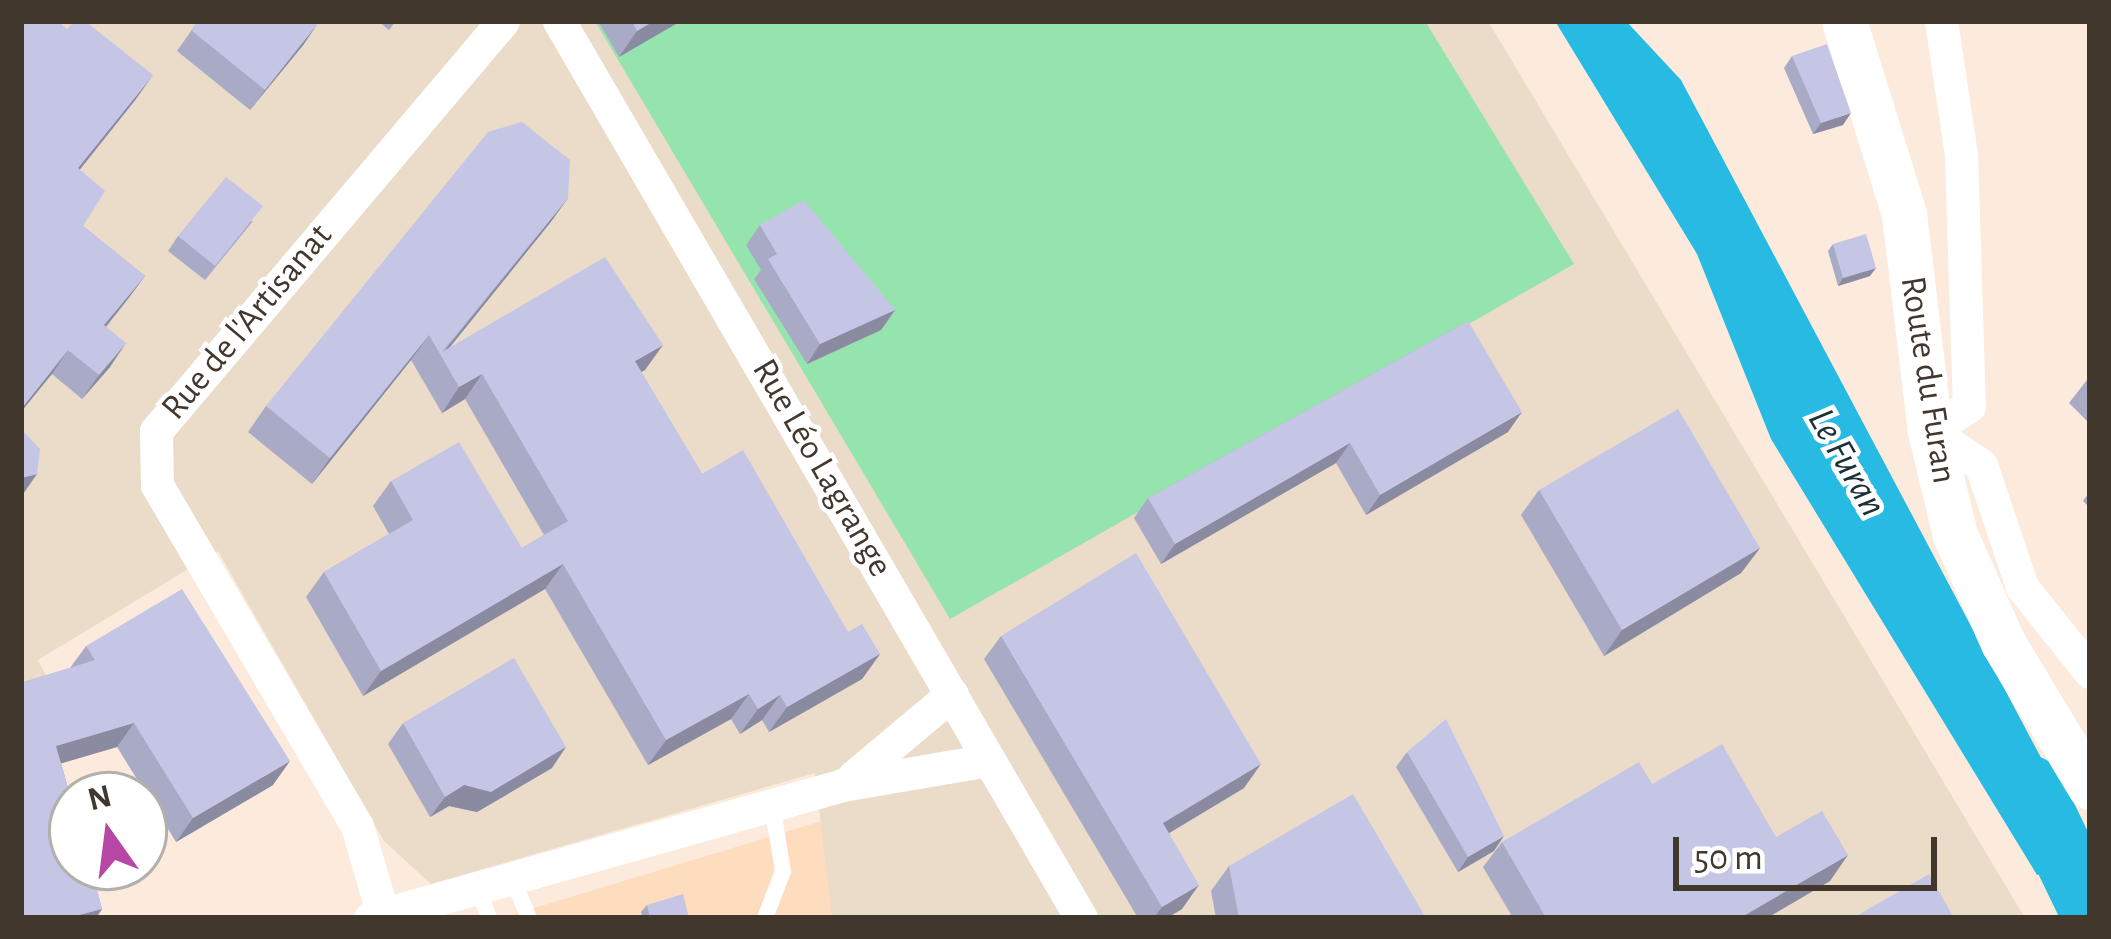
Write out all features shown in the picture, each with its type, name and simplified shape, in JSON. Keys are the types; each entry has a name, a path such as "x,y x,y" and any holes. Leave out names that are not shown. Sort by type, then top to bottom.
{"main road":[{"name":"Route du Furan","path":"1844,21 1904,214 1930,431 1955,535 1994,621 2090,787"}],"street":[{"name":"Rue de l'Artisanat","path":"376,916 358,826 157,485 157,431 503,21"},
{"name":"Rue Léo Lagrange","path":"559,21 1081,918"},
{"path":"1942,21 1961,155 1970,406 1930,431 1981,464 2022,587 2090,672"},
{"path":"842,785 952,694"},
{"path":"376,916 483,903 512,878 842,785 988,760"}],"lane":[{"path":"765,918 783,871 772,805"},
{"path":"512,878 529,918"}],"shaded area":[{"path":"21,21 1488,21 2025,918 832,918 815,773 431,884 384,841 218,551 38,660 54,691 21,775"},
{"path":"825,820 832,918 501,918"}],"green space":[{"path":"595,21 1425,21 1574,264 950,619"}],"water":[{"name":"Le Furan","path":"1555,21 1626,21 1681,80 2090,850 2037,875 1771,439 1697,254"}],"building":[{"path":"21,21 58,21 67,29 74,21 85,21 153,75 78,168 105,191 83,226 145,276 104,325 126,343 99,375 68,350 21,409"},
{"path":"198,21 318,23 265,90 191,30"},
{"path":"632,21 654,21 637,31"},
{"path":"1827,44 1851,113 1821,123 1792,56"},
{"path":"522,122 570,160 568,198 442,352 605,257 663,345 635,361 702,474 743,450 848,632 862,624 880,654 787,707 780,695 758,709 749,694 666,740 563,564 381,671 324,572 413,520 391,481 459,442 522,548 568,521 482,374 459,387 429,335 330,458 266,406 488,132"},
{"path":"226,177 263,206 215,266 178,236"},
{"path":"804,200 895,310 820,344 768,259 777,254 760,225"},
{"path":"1866,234 1876,268 1843,278 1833,244"},
{"path":"1468,321 1522,412 1380,495 1350,443 1175,544 1148,498"},
{"path":"1678,409 1760,548 1622,630 1539,490"},
{"path":"21,429 40,449 37,474 21,478"},
{"path":"1136,553 1261,764 1163,823 1199,885 1162,907 1001,636"},
{"path":"182,589 290,761 193,818 134,723 56,746 63,771 48,771 48,891 97,891 102,909 68,918 21,918 21,680 95,660 86,646"},
{"path":"514,658 566,747 491,792 464,785 445,797 403,723"},
{"path":"1446,719 1504,836 1468,857 1407,752"},
{"path":"1722,744 1776,837 1822,811 1848,855 1740,918 1546,918 1502,842 1639,762 1652,784"},
{"path":"1353,794 1426,918 1239,918 1229,866"},
{"path":"1929,874 1954,918 1853,918"},
{"path":"683,894 689,918 650,918 647,905"}],"waterway":[{"path":"2031,787 2090,909"}]}
